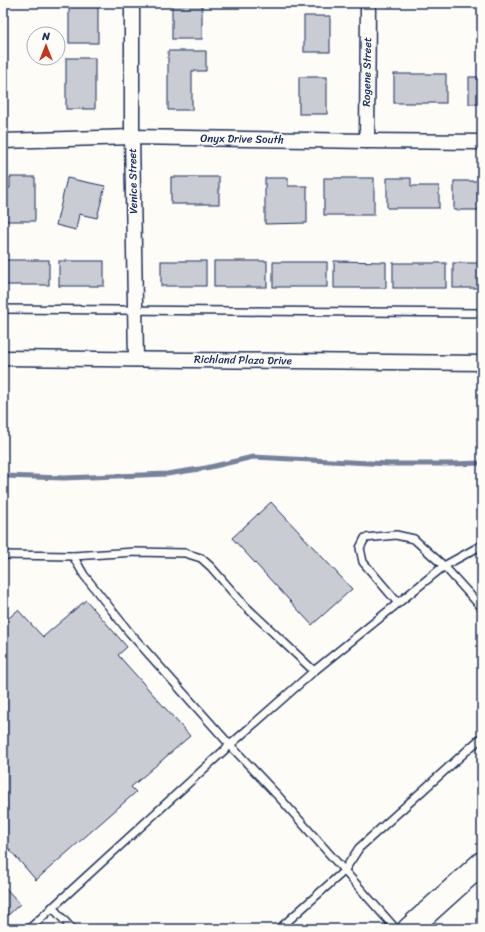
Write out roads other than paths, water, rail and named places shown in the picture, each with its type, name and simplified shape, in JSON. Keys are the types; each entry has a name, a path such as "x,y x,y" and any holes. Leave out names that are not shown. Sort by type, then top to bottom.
{"main road":[{"path":"409,929 482,863"}],"street":[{"name":"Venice Street","path":"132,3 132,137 136,359"},
{"name":"Rogene Street","path":"367,141 368,3"},
{"name":"Onyx Drive South","path":"3,141 132,137 482,142"},
{"name":"Richland Plaza Drive","path":"3,358 482,363"}],"lane":[{"path":"3,309 482,313"},
{"path":"398,603 363,562 360,548 365,538 396,535 414,539 444,566 482,608"},
{"path":"29,929 230,745 314,671 444,566 482,545"},
{"path":"3,555 73,556 135,552 185,553 201,558 211,567 243,604 314,671"},
{"path":"73,556 84,575 129,632 230,745 279,797 396,929"},
{"path":"279,929 344,871 359,848 482,737"},
{"path":"52,907 72,929"}],"waterway":[{"path":"3,476 64,478 167,474 206,468 253,457 389,464 482,463"}]}
